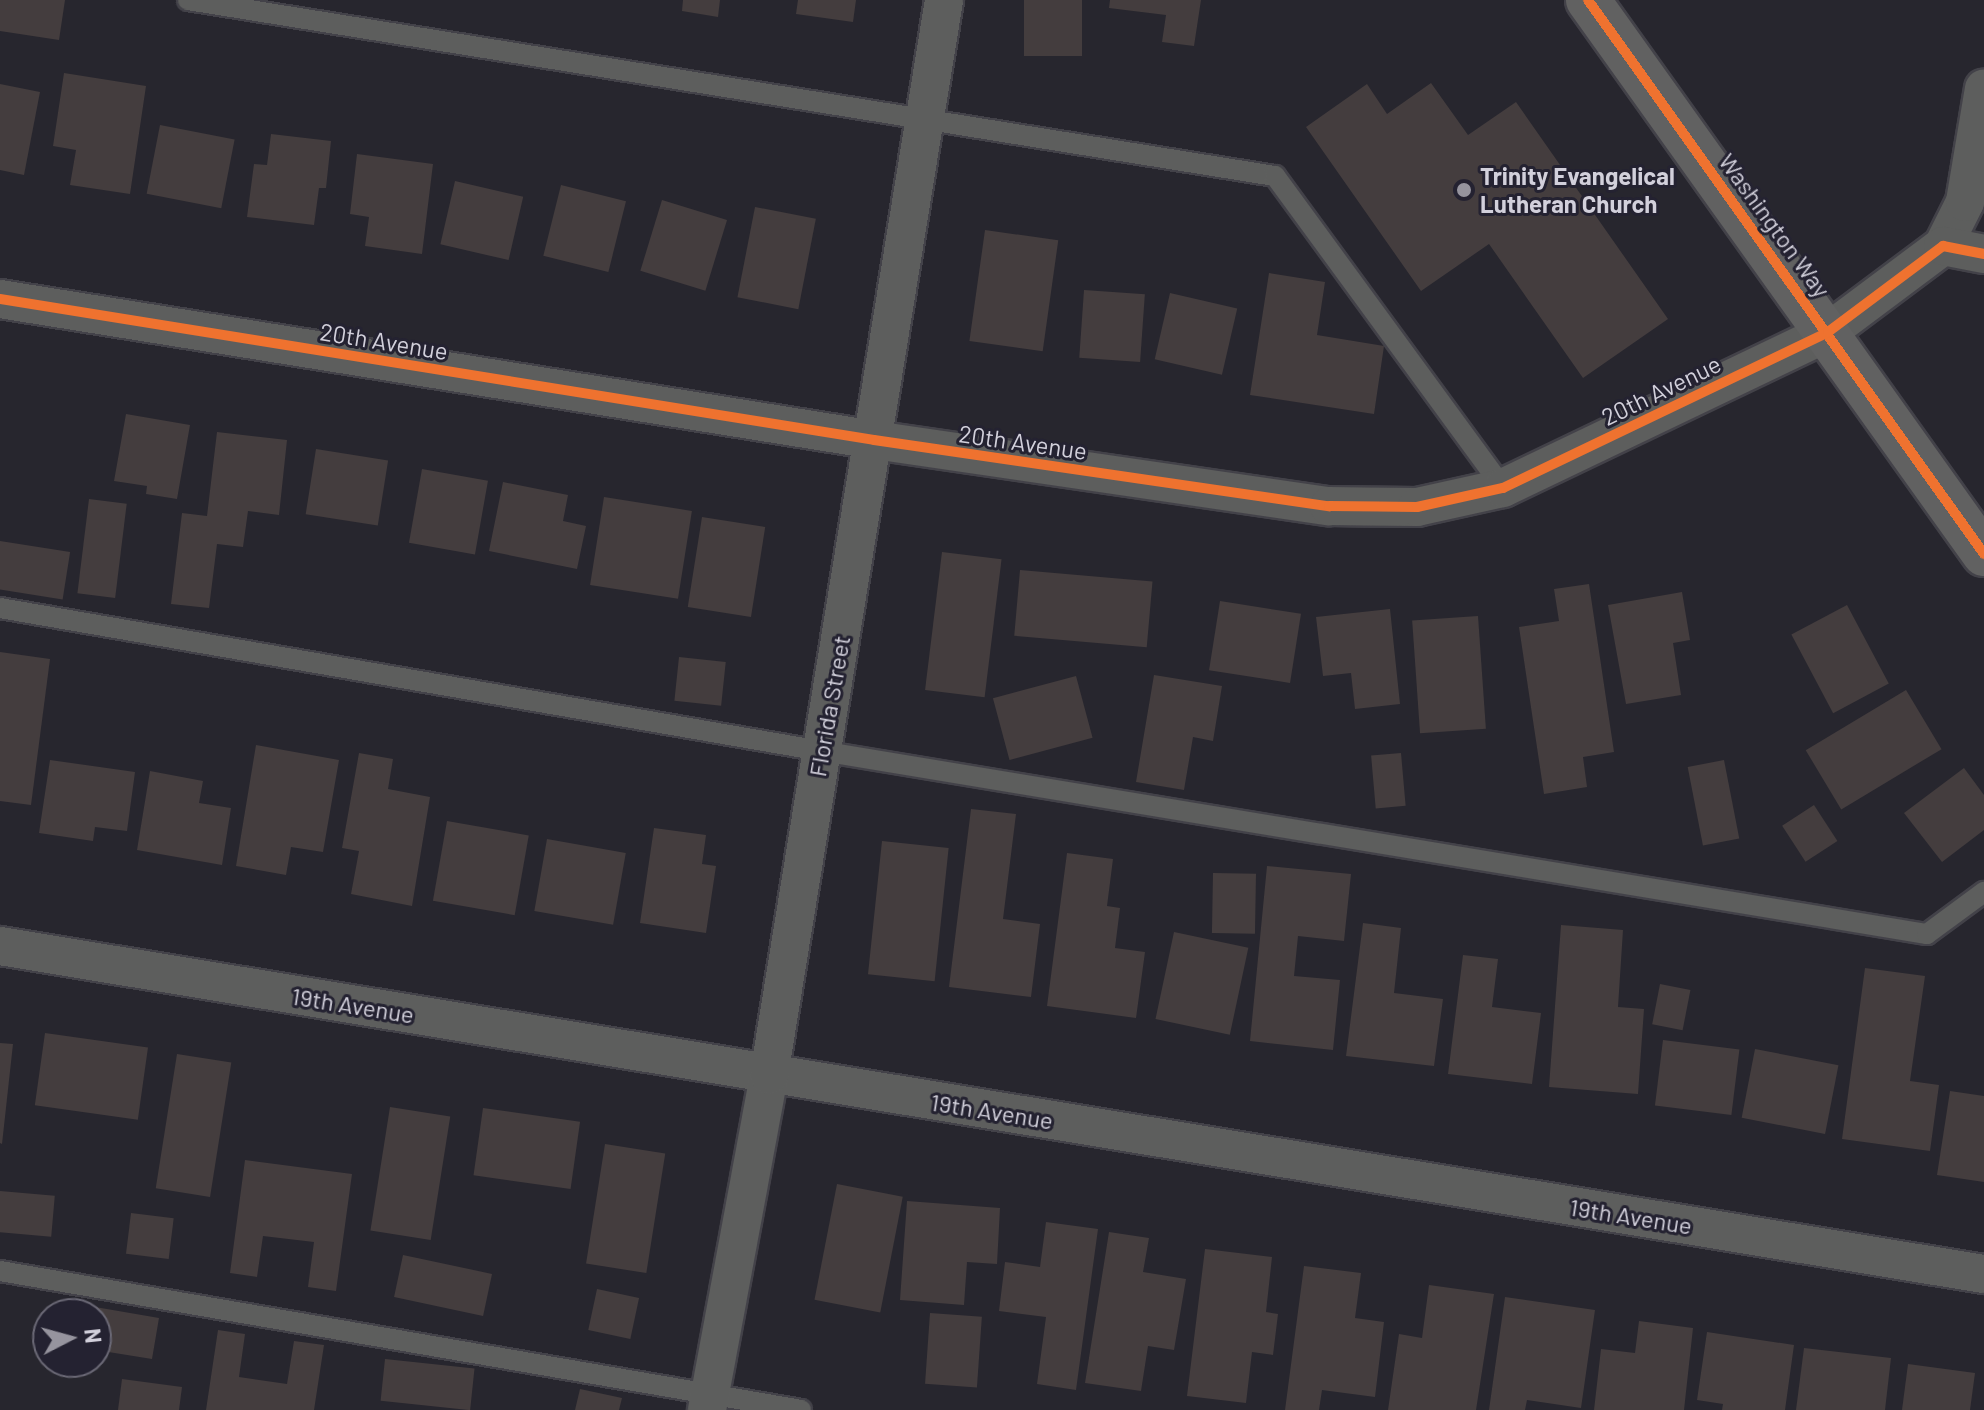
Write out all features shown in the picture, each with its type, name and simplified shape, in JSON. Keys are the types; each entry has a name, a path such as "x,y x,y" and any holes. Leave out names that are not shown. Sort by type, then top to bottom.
{"main road":[{"name":"Washington Way","path":"1588,0 1984,554"}],"street":[{"name":"Florida Street","path":"708,1402 769,1075 944,0"},
{"path":"1984,89 1965,202 1943,246 1984,254"},
{"name":"20th Avenue","path":"0,299 874,440 1329,506 1417,507 1503,488 1828,332 1943,246"},
{"name":"19th Avenue","path":"0,946 1984,1274"}],"lane":[{"path":"188,0 1275,176 1503,488"},
{"path":"0,608 821,751 1927,934 1984,892"},
{"path":"0,1271 708,1402 801,1410"}],"building":[{"path":"0,0 65,0 59,40 0,31"},
{"path":"683,0 720,0 718,17 682,11"},
{"path":"798,0 856,0 853,22 796,14"},
{"path":"1024,0 1082,0 1082,56 1024,56"},
{"path":"1110,0 1201,0 1194,46 1162,42 1166,15 1109,8"},
{"path":"64,73 146,86 130,194 70,185 76,150 53,146"},
{"name":"Trinity Evangelical Lutheran Church","path":"1431,83 1468,135 1516,102 1668,319 1583,378 1489,244 1421,291 1306,127 1367,84 1387,114"},
{"path":"0,84 40,92 24,175 0,170"},
{"path":"160,125 235,140 221,208 147,194"},
{"path":"271,134 331,141 326,188 319,188 314,225 247,217 254,164 267,165"},
{"path":"357,154 433,164 422,254 365,246 369,217 350,214"},
{"path":"455,181 523,197 509,260 440,244"},
{"path":"561,185 626,201 608,272 543,256"},
{"path":"662,200 727,220 705,291 640,271"},
{"path":"755,207 816,219 798,309 737,297"},
{"path":"985,230 1058,240 1043,351 969,341"},
{"path":"1269,273 1325,282 1317,335 1384,346 1374,414 1250,395"},
{"path":"1084,290 1145,294 1140,362 1079,358"},
{"path":"1170,293 1237,309 1222,375 1155,359"},
{"path":"126,414 190,425 177,499 146,494 147,486 114,481"},
{"path":"217,432 287,440 279,515 248,511 243,547 217,544 209,608 171,604 182,513 207,516"},
{"path":"316,449 388,460 378,526 306,514"},
{"path":"422,469 488,481 475,554 409,543"},
{"path":"503,482 568,495 563,521 586,526 577,569 489,551"},
{"path":"604,497 692,511 678,599 590,585"},
{"path":"89,499 127,504 115,598 77,593"},
{"path":"702,517 765,527 751,617 688,607"},
{"path":"0,541 70,552 63,600 0,590"},
{"path":"942,552 1002,559 985,697 925,690"},
{"path":"1020,570 1152,582 1147,647 1014,636"},
{"path":"1589,584 1614,752 1583,757 1587,787 1544,794 1519,627 1559,621 1554,589"},
{"path":"1682,592 1690,640 1673,643 1681,695 1626,704 1608,605"},
{"path":"1220,601 1301,614 1290,683 1209,670"},
{"path":"1847,605 1889,684 1833,713 1791,635"},
{"path":"1390,609 1400,704 1355,709 1351,673 1323,676 1316,617"},
{"path":"1478,616 1486,729 1420,733 1412,621"},
{"path":"0,652 50,659 31,805 0,801"},
{"path":"679,657 726,662 721,706 674,701"},
{"path":"1154,675 1222,686 1213,741 1193,737 1184,790 1136,782"},
{"path":"1076,676 1093,738 1009,760 993,698"},
{"path":"1906,690 1942,749 1841,809 1806,750"},
{"path":"256,745 339,760 323,852 291,847 286,875 236,866"},
{"path":"359,753 393,759 388,789 430,797 412,906 351,894 359,851 342,848"},
{"path":"1401,753 1406,806 1376,808 1371,756"},
{"path":"50,760 135,772 127,831 95,827 93,841 39,833"},
{"path":"1724,760 1739,839 1703,846 1688,767"},
{"path":"1964,768 1984,795 1984,830 1942,862 1904,813"},
{"path":"150,771 203,781 199,803 231,808 222,865 137,850"},
{"path":"1814,805 1837,841 1806,862 1782,826"},
{"path":"971,809 1016,814 1003,919 1040,924 1031,997 949,987"},
{"path":"447,821 529,835 515,915 433,901"},
{"path":"654,828 706,835 702,864 716,866 706,933 640,923"},
{"path":"547,839 626,853 613,925 534,911"},
{"path":"882,841 949,848 935,981 868,974"},
{"path":"1067,853 1113,859 1107,906 1120,908 1115,948 1145,952 1136,1018 1047,1006"},
{"path":"1267,866 1351,874 1344,941 1298,936 1294,976 1340,980 1333,1050 1250,1041"},
{"path":"1213,873 1256,874 1255,934 1212,933"},
{"path":"1363,923 1401,928 1394,993 1443,999 1434,1066 1346,1056"},
{"path":"1561,925 1623,930 1618,1007 1644,1009 1638,1094 1549,1087"},
{"path":"1174,932 1248,948 1230,1035 1155,1019"},
{"path":"1463,955 1498,959 1492,1007 1541,1013 1532,1084 1448,1074"},
{"path":"1865,968 1925,976 1910,1081 1939,1085 1930,1151 1842,1139"},
{"path":"1660,984 1690,990 1683,1030 1652,1024"},
{"path":"45,1033 148,1047 138,1120 35,1105"},
{"path":"1663,1040 1739,1049 1731,1115 1655,1106"},
{"path":"0,1043 13,1044 2,1144 0,1143"},
{"path":"1755,1049 1838,1065 1825,1134 1742,1118"},
{"path":"177,1054 231,1063 210,1197 156,1188"},
{"path":"1950,1091 1984,1096 1984,1182 1937,1175"},
{"path":"390,1107 450,1117 431,1240 370,1230"},
{"path":"483,1108 580,1122 571,1189 474,1175"},
{"path":"605,1144 665,1154 646,1273 586,1264"},
{"path":"245,1160 352,1174 336,1291 308,1287 314,1242 263,1236 257,1277 230,1273"},
{"path":"837,1184 903,1197 880,1313 814,1300"},
{"path":"0,1191 55,1196 51,1237 0,1232"},
{"path":"907,1201 1000,1208 997,1264 967,1262 964,1305 900,1300"},
{"path":"131,1213 174,1218 169,1259 126,1254"},
{"path":"1046,1222 1098,1229 1076,1390 1037,1384 1046,1317 999,1311 1005,1262 1040,1267"},
{"path":"1109,1232 1149,1238 1143,1272 1186,1279 1174,1350 1148,1346 1141,1391 1085,1383"},
{"path":"1205,1249 1272,1257 1266,1312 1278,1314 1273,1355 1252,1352 1246,1403 1187,1396"},
{"path":"403,1255 492,1274 483,1316 394,1297"},
{"path":"1304,1266 1361,1273 1355,1318 1384,1322 1375,1397 1322,1390 1319,1410 1285,1410"},
{"path":"1429,1285 1494,1294 1476,1410 1388,1410 1399,1334 1422,1338"},
{"path":"597,1289 639,1298 630,1339 588,1330"},
{"path":"1505,1297 1595,1310 1581,1408 1527,1400 1525,1410 1489,1410"},
{"path":"112,1310 159,1318 152,1359 112,1353"},
{"path":"930,1313 982,1317 977,1387 925,1384"},
{"path":"1639,1321 1693,1328 1684,1410 1594,1410 1601,1349 1635,1353"},
{"path":"218,1330 245,1334 239,1377 287,1384 294,1341 324,1345 314,1410 206,1410"},
{"path":"1707,1332 1794,1345 1785,1410 1722,1410 1723,1404 1697,1400"},
{"path":"1804,1348 1891,1358 1885,1410 1796,1410"},
{"path":"385,1359 475,1368 470,1410 381,1401"},
{"path":"1908,1364 1975,1373 1970,1410 1902,1410"},
{"path":"122,1379 182,1387 179,1410 118,1410"},
{"path":"580,1389 622,1398 619,1410 575,1410"}],"cycle path":[{"path":"1588,0 1984,554"},
{"path":"0,299 874,440 1329,506 1417,507 1503,488 1828,332 1943,246 1984,254"}],"place":[{"name":"Trinity Evangelical Lutheran Church","path":"1464,190"}]}
